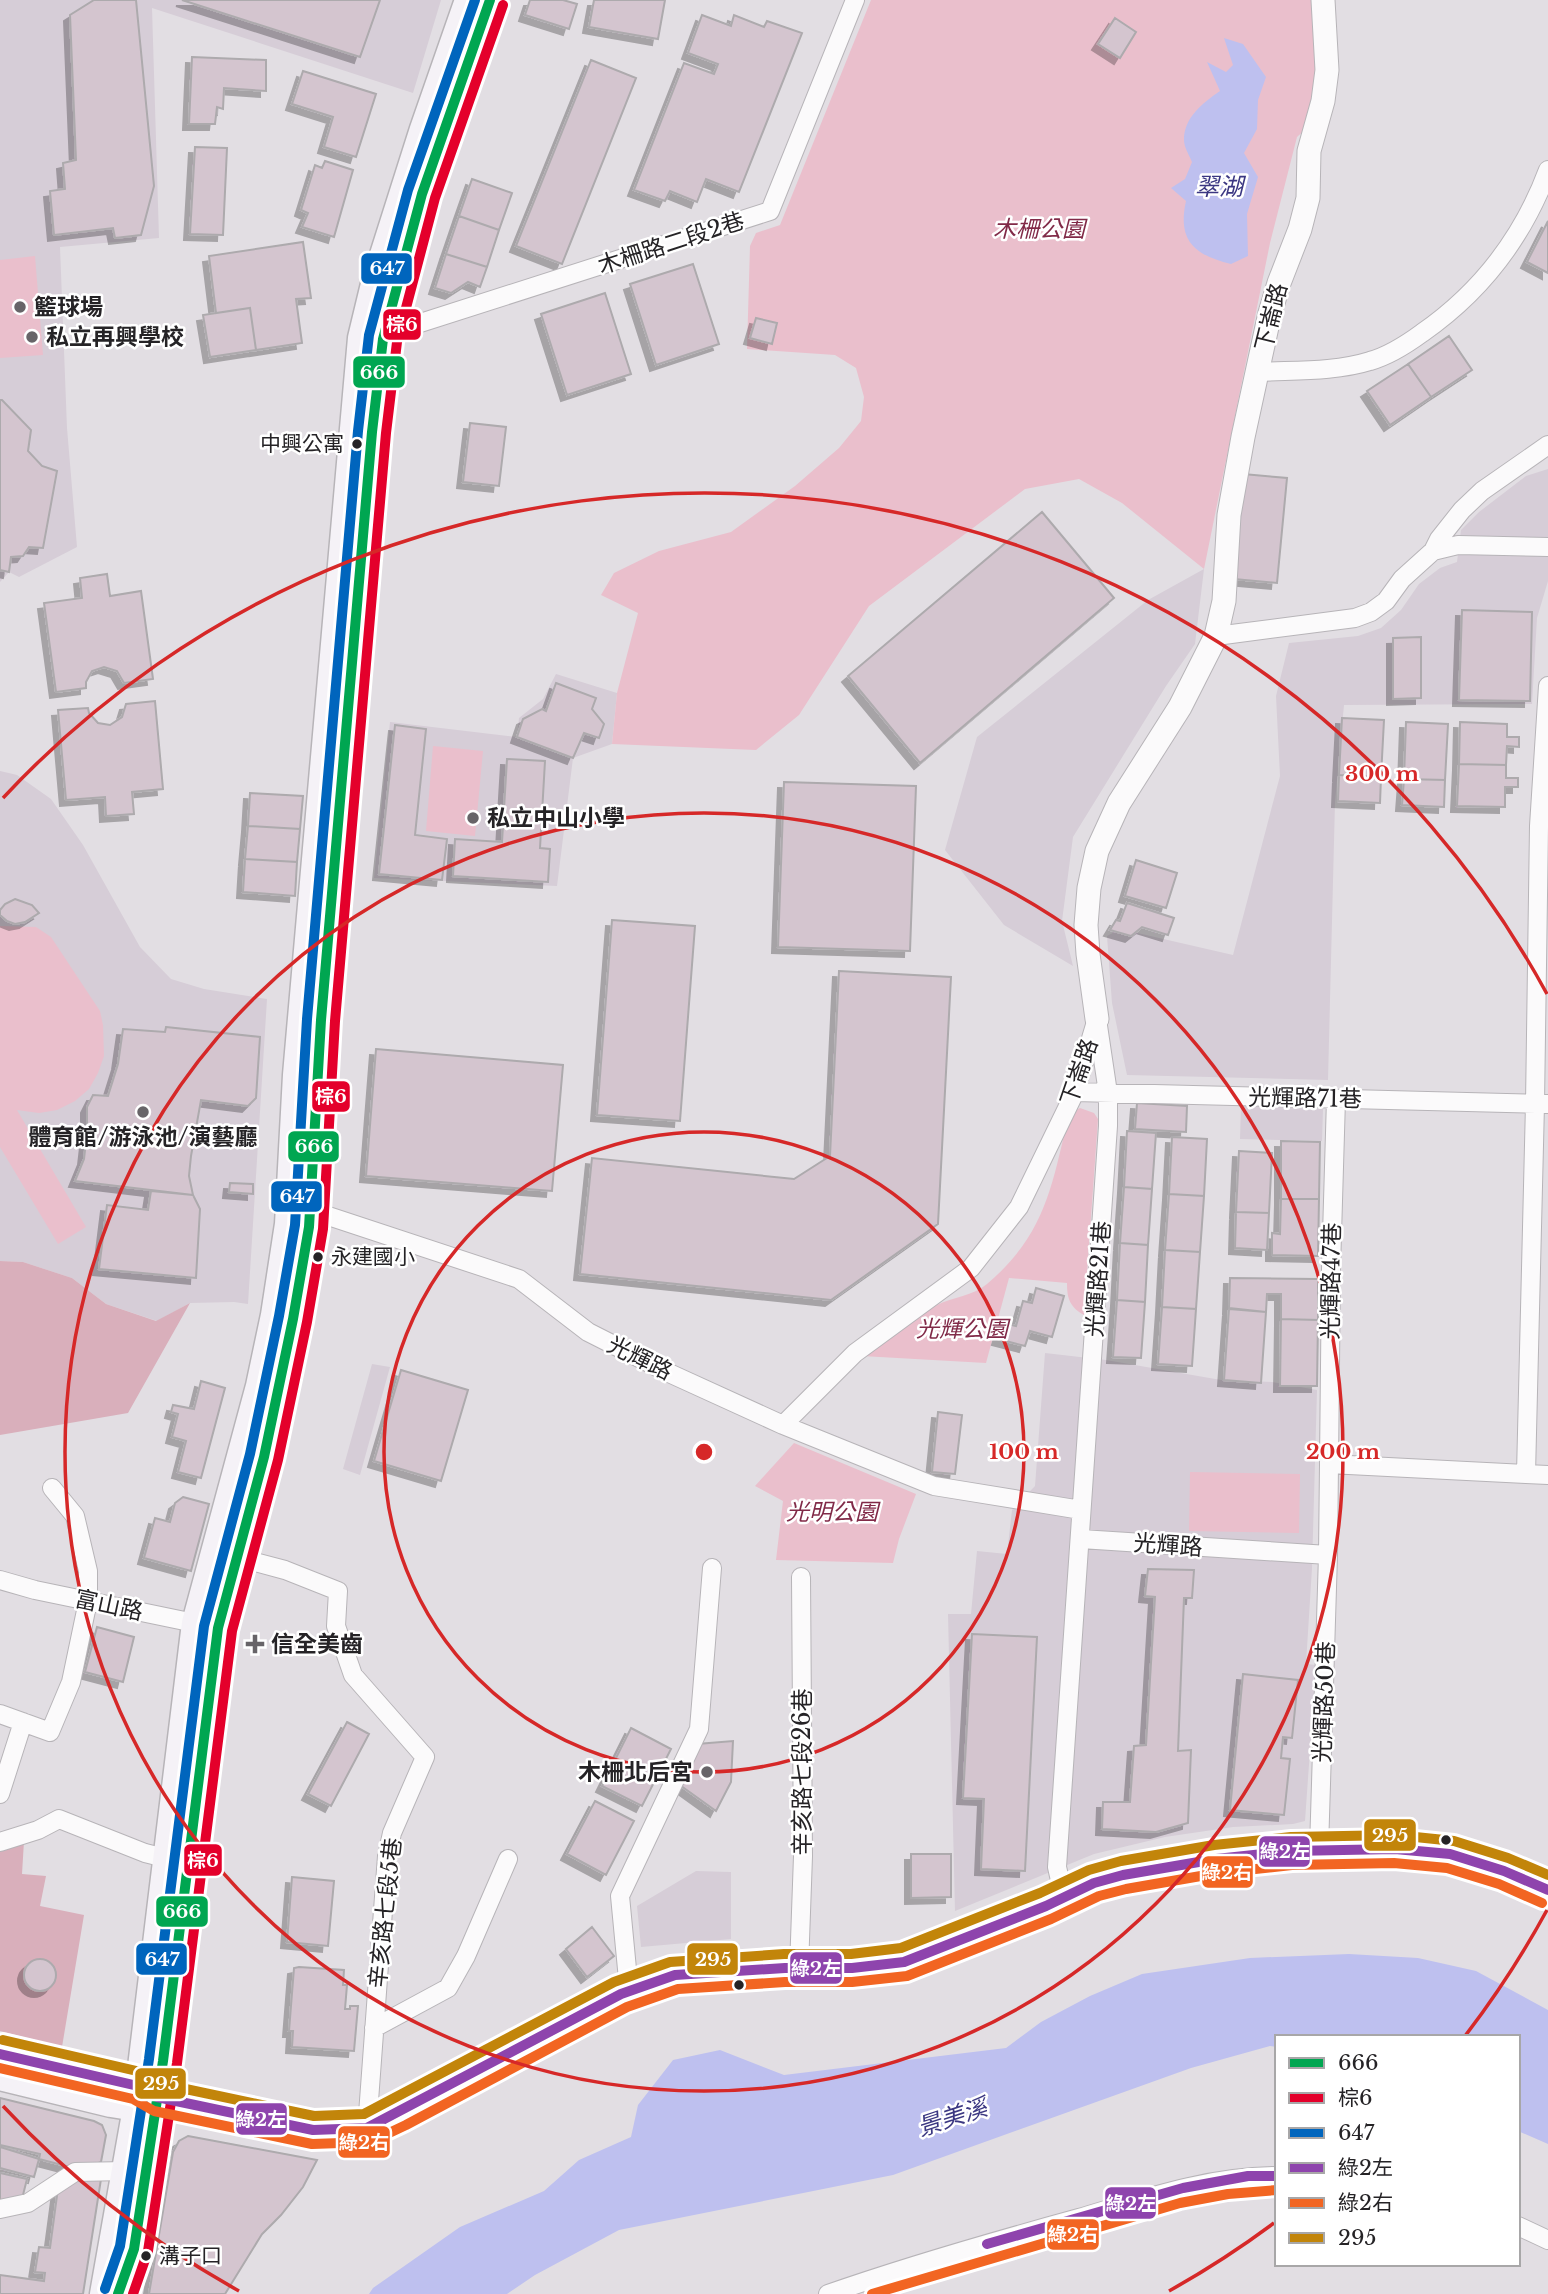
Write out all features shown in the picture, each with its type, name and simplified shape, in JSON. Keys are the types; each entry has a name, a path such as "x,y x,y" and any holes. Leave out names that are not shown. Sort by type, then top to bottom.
{"main road":[{"path":"103,2294 126,2171 144,2097 206,1625 236,1557 264,1457 309,1227 300,1207 296,1075 334,626 352,462 359,353 375,280 422,129 468,0"},
{"path":"118,2294 134,2249 165,1858 206,1625 300,1207 321,1020 371,446 383,339 422,194 490,0"},
{"path":"0,2054 144,2097 313,2130 367,2128 629,1990 674,1975 852,1968 904,1962 1064,1898 1094,1883 1123,1875 1216,1859 1319,1849 1395,1849 1450,1854 1504,1871 1548,1890"},
{"path":"0,2077 111,2105 144,2097"}],"street":[{"name":"木柵路二段2巷","path":"359,353 414,325 770,211 855,0"},
{"name":"下崙路","path":"783,1425 855,1353 971,1268 1019,1207 1075,1092 1097,1019 1086,925 1088,888 1097,850 1119,803 1180,707 1216,636 1224,601 1229,515 1258,372 1279,283 1306,207 1308,151 1323,101 1327,70 1323,0"},
{"path":"1258,372 1328,369 1371,361 1409,342 1450,314 1480,284 1506,251 1539,195 1548,170"},
{"path":"1216,636 1355,618 1371,612 1386,601 1402,579 1433,551 1462,510 1482,491 1548,445"},
{"path":"1433,551 1458,545 1548,547"},
{"path":"1526,1474 1542,1104 1539,826 1548,686"},
{"name":"光輝路21巷","path":"1081,1539 1108,1093 1097,1019"},
{"name":"光輝路71巷","path":"1075,1092 1542,1104"},
{"name":"光輝路47巷","path":"1329,1464 1336,1099"},
{"name":"光輝路","path":"300,1207 519,1279 588,1332 669,1373 783,1425 934,1486 1081,1510"},
{"path":"1328,1555 1329,1464 1548,1475"},
{"path":"0,1714 50,1732 71,1682 88,1601 88,1571 75,1516 52,1488"},
{"path":"1064,1898 1057,1867 1081,1539"},
{"name":"光輝路","path":"1081,1539 1328,1555"},
{"name":"光輝路50巷","path":"1319,1849 1328,1555"},
{"name":"辛亥路七段5巷","path":"236,1557 285,1570 338,1591 336,1626 353,1675 425,1756 392,1833 387,1856 367,2128"},
{"path":"629,1990 620,1896 698,1730 712,1568"},
{"name":"辛亥路七段26巷","path":"799,1968 803,1856 801,1577"},
{"name":"富山路","path":"0,1580 206,1625"},
{"path":"0,1794 23,1722"},
{"path":"0,1842 38,1830 59,1819 145,1853 165,1858"},
{"path":"374,2028 448,1988 466,1956 508,1859"},
{"path":"0,2209 28,2203 75,2172 126,2171"},
{"path":"828,2294 987,2244 1183,2188 1248,2176 1275,2176"},
{"path":"1520,2227 1548,2240"}],"shaded area":[{"name":"私立再興學校","path":"0,0 441,0 413,93 152,8 159,238 60,247 67,428 77,547 19,577 9,572 0,582"},
{"path":"1548,469 1548,581 1537,618 1532,704 1344,705 1335,802 1328,1080 1127,1075 1112,1003 1107,936 1120,929 1233,955 1280,776 1276,696 1289,643 1358,636 1381,628 1401,610 1419,584 1440,568 1457,562 1461,530 1479,512 1526,476"},
{"path":"1204,569 1195,644 1073,837 1062,921 1073,966 1004,925 945,850 977,737 1148,600"},
{"name":"私立中山小學","path":"556,674 617,693 612,744 573,758 557,886 374,878 390,722 517,737 519,718 543,699"},
{"path":"0,771 17,775 51,799 83,845 140,947 171,979 204,989 267,999 248,1304 190,1303 157,1321 106,1304 72,1278 23,1262 0,1261"},
{"path":"1241,1106 1323,1109 1322,1141 1240,1139"},
{"path":"0,1261 23,1262 72,1278 106,1304 156,1321 190,1303 128,1413 0,1435"},
{"path":"1045,1353 1106,1360 1221,1380 1272,1382 1317,1390 1312,1568 1306,1664 1316,1665 1305,1821 1233,1827 1165,1837 1094,1854 955,1911 948,1614 971,1614 977,1551 1007,1554 1012,1510 1035,1486"},
{"path":"372,1364 390,1367 360,1475 343,1469"},
{"path":"24,1841 22,1874 46,1876 40,1906 84,1915 62,2047 0,2031 0,1850"},
{"path":"696,1871 731,1872 731,1939 641,1947 637,1906"}],"green space":[{"name":"木柵公園","path":"871,0 1320,0 1329,35 1309,126 1297,137 1270,243 1204,569 1122,503 1079,479 1025,489 869,606 799,715 756,750 612,744 617,693 638,613 601,595 614,573 659,551 731,532 795,486 839,448 861,421 864,397 856,368 835,355 747,349 750,246 756,233 780,225"},
{"name":"籃球場","path":"35,256 43,355 0,358 0,260"},
{"path":"433,746 483,751 475,836 426,831"},
{"path":"0,926 36,927 51,937 100,1011 103,1025 104,1056 89,1089 75,1101 57,1110 39,1113 17,1110 86,1227 58,1244 0,1147"},
{"name":"光輝公園","path":"1080,1108 1094,1113 1098,1119 1084,1315 1070,1302 1067,1283 1009,1278 986,1363 862,1356 927,1311 981,1288 1007,1265 1022,1246 1044,1207 1069,1114"},
{"name":"光明公園","path":"794,1443 916,1494 893,1563 776,1560 783,1501 755,1486"},
{"path":"1190,1472 1300,1474 1299,1533 1189,1531"}],"water":[{"name":"翠湖","path":"1224,38 1243,44 1266,77 1258,100 1257,129 1244,153 1258,177 1247,214 1248,256 1231,264 1208,256 1192,244 1184,226 1186,201 1171,188 1185,179 1192,162 1184,143 1187,124 1201,106 1220,91 1207,62 1226,72 1233,65"},
{"name":"景美溪","path":"1349,1954 1418,1958 1476,1971 1548,2010 1548,2144 1520,2132 1520,2035 1275,2035 1275,2047 1191,2068 893,2175 619,2230 535,2275 507,2294 369,2294 373,2288 460,2227 544,2191 579,2160 631,2137 638,2105 673,2060 720,2050 784,2075 1006,2048 1041,2022 1090,1996 1142,1974 1250,1958"}],"building":[{"path":"94,0 136,0 154,186 141,235 115,238 113,228 54,235 50,191 65,189 63,163 76,160 70,15"},
{"path":"182,0 380,0 360,57"},
{"path":"530,0 563,0 577,4 569,29 525,15"},
{"path":"594,0 665,0 658,39 589,27"},
{"path":"702,15 731,26 734,15 764,27 767,21 802,33 739,192 706,179 697,202 670,191 665,201 634,190 684,63 714,74 718,64 688,53"},
{"path":"1115,18 1136,32 1120,58 1098,44"},
{"path":"192,57 266,60 266,91 224,88 223,109 217,107 215,124 189,124"},
{"path":"591,60 636,78 562,264 516,246"},
{"path":"303,71 376,94 356,157 324,147 333,117 292,104"},
{"path":"195,147 227,148 223,235 190,234"},
{"path":"325,161 353,170 334,237 302,227 308,213 301,210 315,165 322,168"},
{"path":"472,179 512,193 499,230 459,216"},
{"path":"459,216 499,230 487,267 446,254"},
{"path":"1548,221 1548,273 1527,262"},
{"path":"303,242 311,298 296,299 302,343 256,350 250,308 216,313 209,256"},
{"path":"446,254 487,267 480,287 468,282 451,293 435,288"},
{"path":"693,264 719,344 656,365 630,284"},
{"path":"605,293 631,374 567,395 541,314"},
{"path":"250,308 256,350 210,357 203,315"},
{"path":"756,318 777,323 772,344 750,338"},
{"path":"1449,336 1472,370 1431,397 1408,364"},
{"path":"1408,364 1431,397 1390,425 1367,391"},
{"path":"0,400 31,430 28,451 42,466 57,471 43,548 29,547 23,556 11,557 9,572 0,570"},
{"path":"470,423 506,427 499,486 463,482"},
{"path":"1243,474 1287,478 1277,583 1234,579"},
{"path":"1042,512 1114,598 920,763 848,676"},
{"path":"107,574 110,596 141,591 153,679 124,683 117,671 104,667 92,671 86,688 56,692 44,603 82,598 80,578"},
{"path":"1462,610 1532,612 1530,701 1459,700"},
{"path":"1421,637 1421,698 1393,699 1393,638"},
{"path":"556,683 596,698 592,709 604,724 599,738 584,733 573,758 517,737 523,719 542,709 546,711"},
{"path":"155,701 163,789 132,792 134,814 106,816 105,797 66,800 58,710 88,708 98,723 110,725 122,717 126,704"},
{"path":"1342,718 1384,720 1381,777 1339,775"},
{"path":"1406,722 1448,724 1445,780 1404,779"},
{"path":"1460,722 1507,724 1507,737 1519,737 1519,747 1507,746 1506,765 1459,764"},
{"path":"395,725 426,729 415,835 447,839 442,880 379,874"},
{"path":"507,759 545,761 540,848 550,849 548,882 453,876 455,839 502,842"},
{"path":"1459,764 1506,765 1506,778 1518,778 1518,787 1505,787 1505,807 1457,806"},
{"path":"1339,775 1381,777 1380,803 1338,801"},
{"path":"1404,779 1445,780 1444,807 1402,805"},
{"path":"784,782 916,786 910,951 778,947"},
{"path":"250,793 303,796 300,829 248,826"},
{"path":"248,826 300,829 297,862 245,859"},
{"path":"245,859 297,862 295,896 243,892"},
{"path":"1136,860 1177,873 1166,908 1125,896"},
{"path":"15,899 32,905 39,913 25,922 15,924 7,921 0,915 0,910"},
{"path":"1127,903 1174,918 1168,935 1142,927 1131,936 1110,930 1116,920 1120,921"},
{"path":"612,920 695,926 680,1121 597,1115"},
{"path":"839,971 951,977 938,1224 831,1300 580,1274 592,1158 794,1179 830,1156"},
{"name":"體育館/游泳池/演藝廳","path":"166,1027 260,1037 256,1098 248,1106 201,1100 189,1176 193,1195 75,1181 84,1159 87,1107 93,1095 108,1096 118,1064 123,1029 165,1032"},
{"path":"376,1049 563,1065 552,1191 366,1176"},
{"path":"1137,1103 1187,1106 1186,1132 1135,1129"},
{"path":"1127,1131 1156,1133 1152,1189 1124,1187"},
{"path":"1172,1137 1207,1139 1204,1196 1169,1194"},
{"path":"1281,1141 1320,1142 1319,1199 1281,1199"},
{"path":"1239,1151 1272,1153 1269,1213 1236,1212"},
{"path":"230,1183 253,1184 253,1194 229,1192"},
{"path":"1124,1187 1152,1189 1148,1245 1120,1243"},
{"path":"151,1191 193,1195 200,1209 196,1278 99,1269 107,1205 148,1210"},
{"path":"1169,1194 1204,1196 1200,1252 1165,1250"},
{"path":"1281,1199 1319,1199 1318,1256 1272,1255 1272,1233 1280,1234"},
{"path":"1236,1212 1269,1213 1267,1250 1235,1248"},
{"path":"1120,1243 1148,1245 1145,1302 1117,1300"},
{"path":"1165,1250 1200,1252 1196,1309 1162,1307"},
{"path":"1230,1278 1318,1279 1318,1320 1281,1319 1281,1294 1267,1294 1266,1312 1229,1308"},
{"path":"1036,1288 1064,1296 1052,1337 1030,1331 1025,1346 998,1339 1003,1323 1016,1326 1023,1301 1032,1303"},
{"path":"1117,1300 1145,1302 1141,1358 1113,1357"},
{"path":"1162,1307 1196,1309 1192,1366 1158,1364"},
{"path":"1229,1309 1266,1312 1261,1383 1224,1380"},
{"path":"1281,1319 1318,1320 1317,1386 1280,1386"},
{"path":"401,1370 468,1390 441,1481 374,1461"},
{"path":"201,1381 225,1388 201,1478 178,1472 186,1441 172,1437 178,1414 171,1412 173,1405 194,1409"},
{"path":"938,1412 962,1415 955,1474 932,1472"},
{"path":"183,1497 209,1504 191,1571 144,1558 155,1518 170,1522 175,1503"},
{"path":"1148,1569 1194,1570 1192,1598 1184,1598 1178,1751 1191,1750 1188,1823 1156,1832 1102,1829 1103,1802 1130,1802 1134,1746 1146,1745 1155,1597 1145,1596"},
{"path":"97,1627 134,1637 123,1682 85,1672"},
{"path":"972,1634 1037,1637 1025,1871 981,1869 984,1799 963,1798"},
{"path":"1243,1674 1298,1680 1292,1738 1283,1737 1281,1758 1290,1759 1284,1815 1230,1810"},
{"path":"347,1722 369,1734 331,1806 308,1794"},
{"path":"631,1728 671,1749 642,1806 602,1786"},
{"name":"木柵北后宮","path":"733,1741 731,1782 716,1811 677,1783 697,1744"},
{"path":"595,1801 634,1821 606,1875 567,1854"},
{"path":"911,1854 951,1854 951,1897 911,1898"},
{"path":"292,1877 334,1881 328,1946 287,1942"},
{"path":"592,1927 614,1956 587,1977 566,1949"},
{"path":"40,1959 51,1964 56,1975 51,1986 40,1991 29,1986 24,1975 29,1964"},
{"path":"294,1968 344,1970 343,1985 347,1985 345,2009 358,2006 354,2051 292,2047 293,2031 289,2031"},
{"path":"0,2098 102,2125 106,2135 101,2162 81,2170 39,2159 40,2154 0,2145"},
{"path":"188,2136 317,2160 303,2187 262,2234 225,2294 149,2294 173,2152 179,2141"},
{"path":"0,2147 39,2159 34,2177 0,2168"},
{"path":"0,2173 27,2179 22,2199 0,2206"},
{"path":"76,2175 101,2179 83,2294 0,2294 0,2275 44,2281 45,2273 35,2272 39,2247 50,2248 58,2188"}],"transit line":[{"name":"647","path":"105,2289 120,2246 149,2059 204,1626 250,1454 295,1225 307,1019 358,431 369,335 408,190 475,0"},
{"name":"666","path":"118,2294 134,2249 163,2061 218,1628 264,1457 309,1227 321,1020 372,432 383,339 422,194 490,0"},
{"name":"棕6","path":"133,2294 148,2251 177,2063 232,1631 278,1460 323,1229 335,1021 386,433 397,342 435,198 503,5"},
{"name":"295","path":"3,2040 141,2072 162,2084 314,2116 364,2114 614,1982 670,1962 784,1954 851,1954 901,1948 1040,1893 1089,1870 1121,1861 1214,1845 1291,1837 1396,1835 1454,1841 1508,1858 1548,1875"},
{"name":"綠2左","path":"0,2054 138,2086 157,2097 313,2130 367,2128 621,1994 675,1975 785,1968 852,1968 904,1962 1046,1906 1094,1883 1123,1875 1216,1859 1291,1851 1395,1849 1450,1854 1504,1871 1548,1890"},
{"name":"綠2右","path":"0,2068 133,2099 154,2111 312,2144 370,2142 627,2007 678,1989 785,1982 852,1982 907,1976 1051,1919 1099,1896 1126,1889 1218,1873 1292,1865 1394,1863 1447,1868 1499,1884 1542,1903"},
{"name":"綠2左","path":"987,2244 1183,2188 1248,2176 1275,2176"},
{"name":"綠2右","path":"872,2294 1180,2203 1228,2194 1275,2190"}],"place":[{"name":"籃球場","path":"20,307"},
{"name":"私立再興學校","path":"32,337"},
{"name":"中興公寓","path":"357,444"},
{"name":"私立中山小學","path":"473,818"},
{"name":"體育館/游泳池/演藝廳","path":"143,1112"},
{"name":"永建國小","path":"318,1257"},
{"name":"信全美齒","path":"255,1644"},
{"name":"木柵北后宮","path":"707,1772"},
{"name":"溝子口","path":"146,2256"}]}
